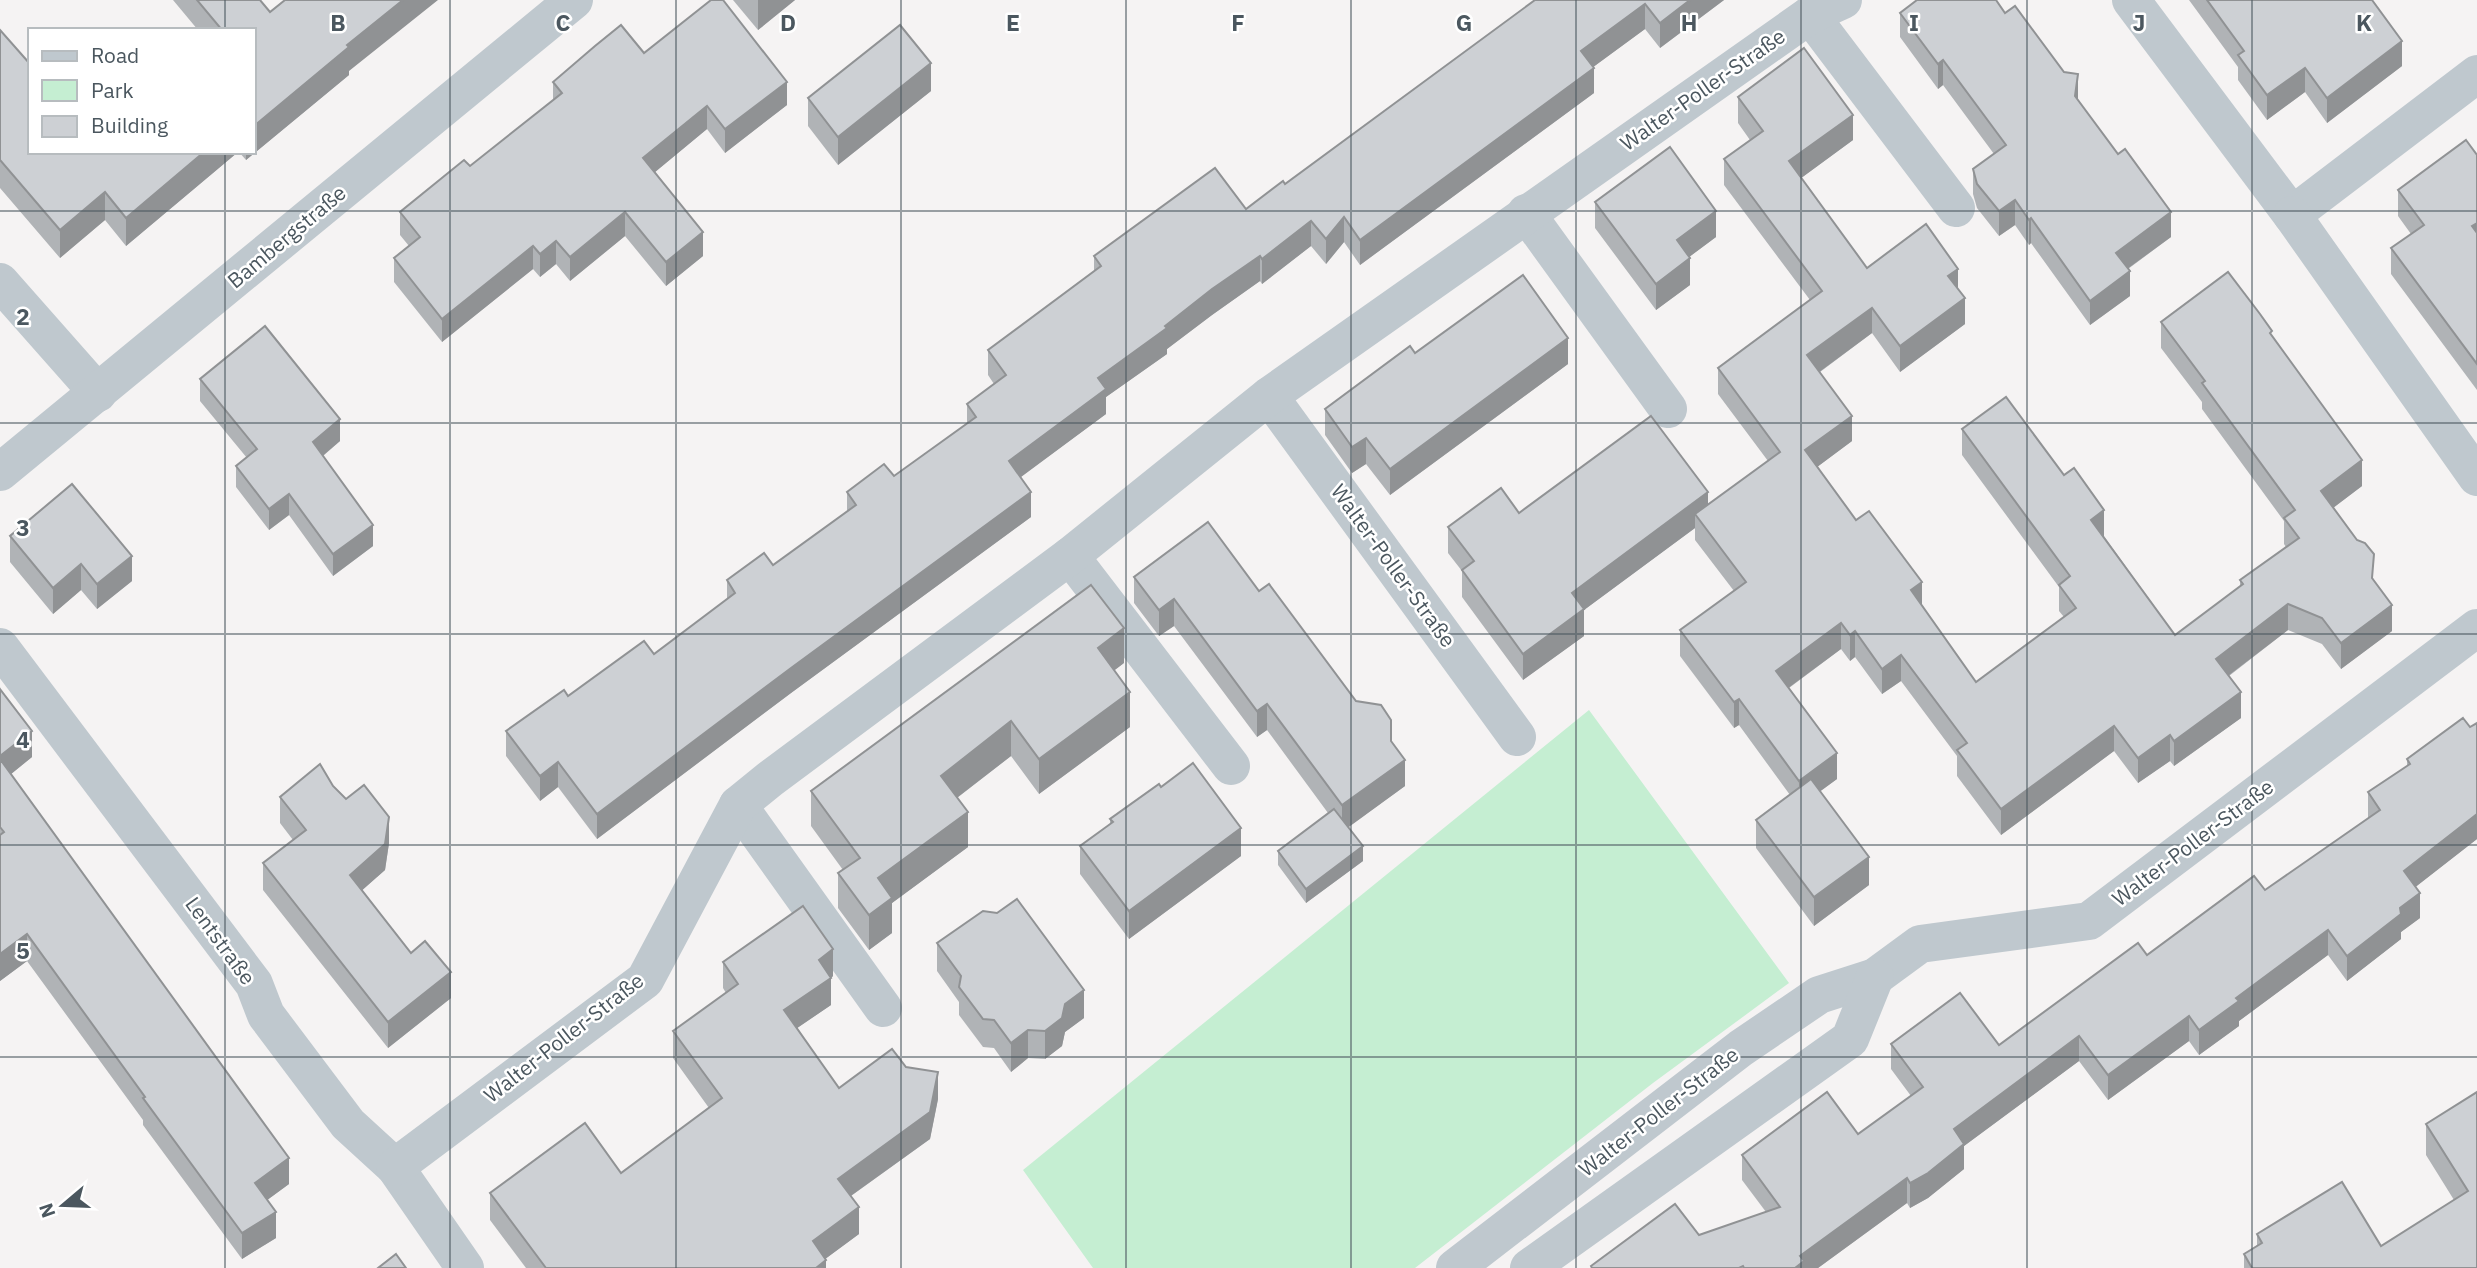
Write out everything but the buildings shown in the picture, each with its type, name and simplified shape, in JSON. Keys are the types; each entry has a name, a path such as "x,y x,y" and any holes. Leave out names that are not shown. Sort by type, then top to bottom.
{"street":[{"name":"Bambergstraße","path":"0,472 574,0"},
{"path":"2132,0 2292,215 2477,477"},
{"name":"Walter-Poller-Straße","path":"396,1167 645,980 738,805 1070,556 1269,396 1526,213 1826,8 1956,208"},
{"path":"2292,215 2477,74"},
{"path":"1526,213 1668,409"},
{"path":"0,282 98,393"},
{"name":"Walter-Poller-Straße","path":"1269,396 1517,737"},
{"path":"1070,556 1231,766"},
{"name":"Walter-Poller-Straße","path":"1455,1268 1741,1048 1819,995 1875,977 1920,944 2089,921 2477,628"},
{"name":"Lentstraße","path":"0,647 254,984 265,1015 348,1124 396,1167 465,1268"},
{"path":"738,805 883,1008"},
{"path":"1529,1268 1850,1040 1875,977"}],"green space":[{"path":"1589,710 1789,983 1653,1083 1415,1268 1093,1268 1023,1170"}]}
